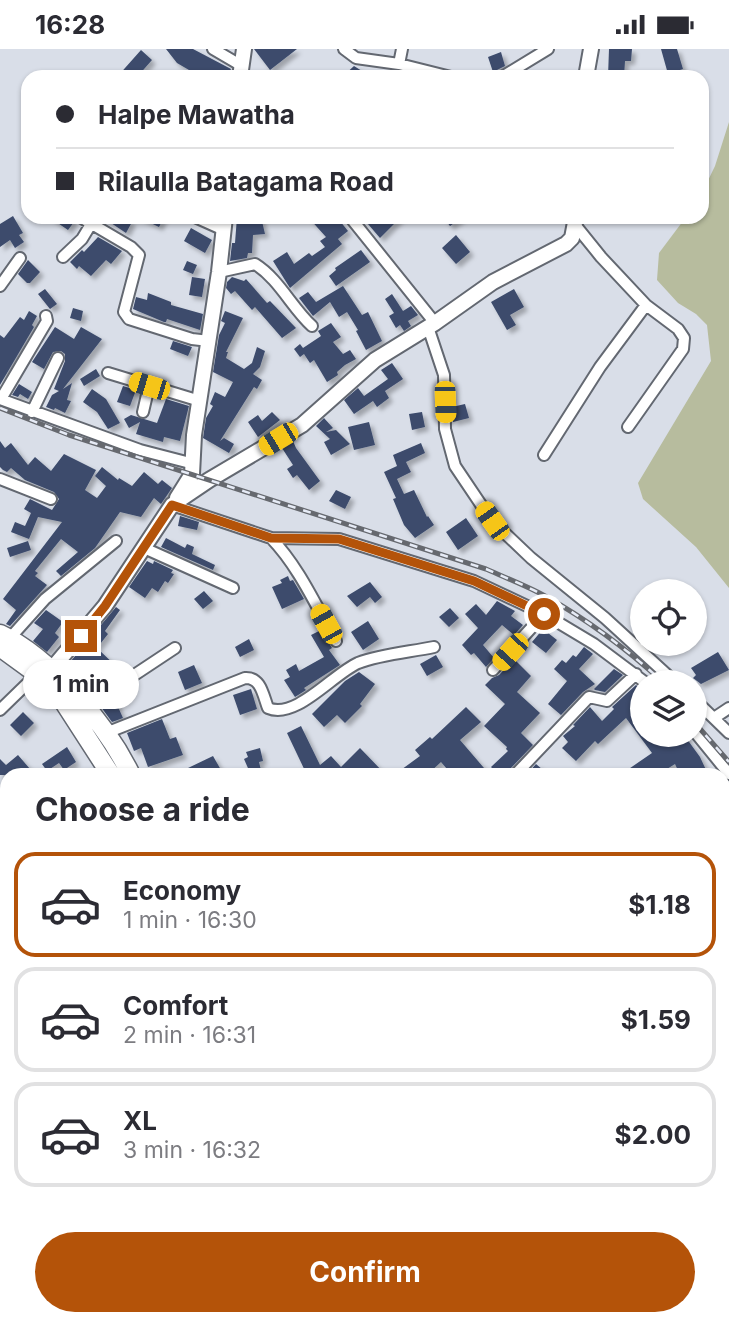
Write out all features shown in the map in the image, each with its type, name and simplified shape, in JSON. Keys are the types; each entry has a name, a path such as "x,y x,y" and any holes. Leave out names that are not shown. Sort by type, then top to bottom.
{"highway":[{"path":"3,640 86,708 106,733 127,768"},
{"path":"44,672 106,768"}],"street":[{"path":"214,49 240,70"},
{"path":"241,70 244,49"},
{"path":"344,49 356,58 423,70"},
{"path":"399,64 402,49"},
{"path":"514,70 548,49"},
{"path":"587,70 591,49"},
{"path":"62,257 82,239 91,224 131,247 139,255 124,312 129,319 192,339 209,341"},
{"path":"0,710 44,672 105,606 192,474 194,435 225,224"},
{"path":"355,224 432,325 444,375 446,429 455,466 492,521 662,670"},
{"path":"172,505 302,425 375,360 432,325 493,282 566,244 572,238 576,224"},
{"path":"577,224 601,257 646,305 678,329 684,338 683,349 628,427"},
{"path":"0,286 20,258"},
{"path":"219,272 256,264 265,270 299,314 312,326"},
{"path":"544,455 600,367 646,305"},
{"path":"46,316 47,321 1,399 140,450 194,464"},
{"path":"32,412 58,358"},
{"path":"108,373 200,401"},
{"path":"142,412 149,386"},
{"path":"0,479 51,499"},
{"path":"172,505 271,538 339,539 474,581 544,614 630,670"},
{"path":"271,538 307,589 335,641"},
{"path":"3,640 45,599 116,541"},
{"path":"144,548 233,588"},
{"path":"493,670 544,614"},
{"path":"106,733 252,677 258,681 268,708 277,712 289,709 328,685 345,669 361,662 434,647"},
{"path":"86,708 175,648"},
{"path":"522,768 589,697 607,701 630,680"},
{"path":"714,718 729,708"},
{"path":"707,711 729,733"},
{"path":"707,747 724,768"}],"green space":[{"path":"729,122 729,588 696,547 643,499 638,483 711,361 707,325 696,314 678,303 657,280 659,253 681,224 709,224 709,178"}],"building":[{"path":"166,49 193,49 231,69 189,70 177,63"},
{"path":"254,49 297,49 270,70"},
{"path":"609,49 632,49 631,61 625,61 624,70 608,70"},
{"path":"661,49 677,49 683,69 667,70"},
{"path":"141,50 152,60 143,70 123,70"},
{"path":"501,52 505,66 492,70 488,57"},
{"path":"13,216 23,233 19,235 24,242 15,248 10,240 0,247 0,224"},
{"path":"59,224 72,224 68,230"},
{"path":"112,224 131,224 126,233"},
{"path":"236,224 263,224 265,234 253,235 252,253 248,253 247,258 230,261 232,243 235,243"},
{"path":"314,224 342,224 348,231 338,239 342,244 290,288 273,261 287,252 294,264 309,253 312,256 325,247 320,241 326,237"},
{"path":"368,224 394,224 380,238"},
{"path":"191,228 212,240 205,253 184,241"},
{"path":"456,235 470,252 456,264 442,248"},
{"path":"98,237 122,251 111,264 106,260 91,276 70,262"},
{"path":"361,250 370,262 336,286 329,276 335,268"},
{"path":"28,260 40,272 30,283 18,274"},
{"path":"187,261 197,265 193,274 183,270"},
{"path":"192,277 205,279 202,297 189,295"},
{"path":"232,277 244,281 246,279 267,303 270,301 296,328 282,338 255,307 252,310 235,291 231,294 226,288"},
{"path":"343,286 362,315 368,312 382,341 366,350 347,312 339,317 330,302 313,316 299,298 308,292 316,302"},
{"path":"45,289 57,304 50,309 38,294"},
{"path":"514,289 524,307 510,315 516,325 507,330 491,302"},
{"path":"148,293 171,302 171,305 203,314 200,330 167,319 164,322 133,309 136,297 147,300"},
{"path":"392,294 403,311 411,306 418,315 408,321 411,326 404,331 400,325 396,328 389,316 394,313 385,299"},
{"path":"73,308 83,311 81,321 70,318"},
{"path":"29,311 37,316 32,325 34,327 0,385 0,335 4,338 20,317 24,320"},
{"path":"225,311 243,318 226,352 226,358 244,369 252,363 257,347 265,351 260,367 253,374 262,380 257,389 254,387 220,441 224,438 234,444 229,453 203,438 206,418 213,406 210,404 215,392 225,397 233,382 213,372 219,335 225,323 221,321"},
{"path":"331,323 341,337 333,342 343,354 350,350 356,359 345,365 337,372 338,375 327,382 314,360 310,363 304,354 300,357 294,349 300,344 303,348 321,336 318,331"},
{"path":"55,327 74,339 81,327 102,339 63,389 72,383 67,400 71,401 65,413 46,407 52,395 59,391 54,389 65,354 61,351 53,352 44,369 32,362"},
{"path":"173,341 192,347 188,356 170,349"},
{"path":"392,363 403,379 385,391 389,398 377,407 373,401 354,414 344,400 358,388 364,396 388,379 381,370"},
{"path":"96,369 100,376 84,386 80,379"},
{"path":"19,384 32,392 28,399 20,394 18,397 12,395"},
{"path":"123,386 136,390 130,406 117,402"},
{"path":"92,389 106,399 120,423 108,429 97,412 83,402"},
{"path":"166,399 189,406 180,441 164,437 163,442 136,434 140,422 129,428 124,419 131,415 157,423"},
{"path":"465,404 469,418 453,422 452,407"},
{"path":"272,412 280,420 258,437 248,422 258,415 262,421"},
{"path":"422,412 425,427 412,430 409,414"},
{"path":"324,418 333,428 326,432 336,430 350,444 331,455 324,442 330,439 316,426"},
{"path":"369,422 375,445 354,450 348,427"},
{"path":"0,441 5,448 11,443 28,465 35,457 51,471 64,454 96,470 85,490 97,498 106,486 95,476 102,467 118,480 119,478 132,486 144,472 158,484 162,480 172,488 161,504 154,498 141,517 120,512 95,548 61,576 56,571 78,552 61,539 35,571 38,573 35,576 47,585 10,626 6,624 16,610 3,599 62,522 38,517 29,539 11,532 15,522 25,526 31,513 24,509 30,499 52,510 59,499 54,492 25,480 11,468 7,472 3,470 0,467"},
{"path":"293,441 320,481 309,490 297,475 293,478 287,469 293,465 282,448"},
{"path":"421,443 425,453 406,462 411,472 397,479 404,494 414,490 427,517 434,525 415,538 404,525 384,472 397,466 393,455"},
{"path":"336,490 351,497 345,509 329,501"},
{"path":"180,516 199,522 197,530 178,526"},
{"path":"466,518 478,536 458,550 446,532"},
{"path":"166,538 185,548 187,544 194,547 192,554 215,565 213,570 161,547"},
{"path":"28,541 31,550 10,557 7,548"},
{"path":"147,561 153,564 154,561 173,570 171,573 174,574 158,592 152,588 145,598 129,587"},
{"path":"288,576 304,599 282,609 272,587 282,583 280,580"},
{"path":"370,582 382,597 375,603 370,597 357,607 347,596"},
{"path":"204,591 213,601 203,609 194,599"},
{"path":"497,601 515,611 511,616 523,625 514,635 502,625 483,645 494,658 486,667 474,653 471,655 462,645 478,628 465,614 476,604 486,615"},
{"path":"116,607 120,610 105,631 108,634 97,648 118,668 102,686 82,668 77,674 65,668"},
{"path":"450,608 459,618 449,627 439,617"},
{"path":"46,610 63,622 55,633 59,637 47,652 33,641 43,629 34,623"},
{"path":"368,621 379,639 363,650 351,632"},
{"path":"543,629 557,640 546,653 532,642"},
{"path":"321,630 332,648 329,650 340,665 304,688 306,690 295,697 284,680 290,677 286,670 296,664 299,671 324,657 311,635"},
{"path":"249,639 254,650 240,657 235,647"},
{"path":"584,647 593,654 579,669 595,684 583,692 561,715 548,704 567,681 554,669 562,660 566,663 573,655 576,657"},
{"path":"718,652 729,670 707,681 707,670 691,668"},
{"path":"436,655 443,667 427,676 420,664"},
{"path":"514,659 531,676 517,692 540,713 521,733 533,745 511,768 491,767 508,751 484,726 505,704 485,685"},
{"path":"194,665 202,683 185,690 178,672"},
{"path":"614,669 623,675 605,692 595,690 594,689"},
{"path":"359,672 375,684 360,704 362,706 345,723 337,715 324,727 312,714 345,681"},
{"path":"251,689 257,709 240,715 233,695"},
{"path":"630,690 630,723 626,718 598,744 595,741 576,761 562,748 568,742 563,736 590,707 602,721 614,709 612,707"},
{"path":"114,698 123,718 112,722 101,707"},
{"path":"466,707 481,722 460,740 484,768 446,768 441,762 435,768 404,768 420,756 415,750 430,737 432,739"},
{"path":"23,712 34,723 21,736 10,725"},
{"path":"162,719 170,739 176,737 183,755 148,767 141,748 134,751 127,733"},
{"path":"301,726 320,765 331,756 341,767 360,748 379,768 304,768 287,733"},
{"path":"67,747 76,762 67,768 63,768 59,763 52,768 45,768 42,764"},
{"path":"648,747 693,747 705,768 677,768 675,764 669,768 630,768 652,753"},
{"path":"260,748 263,761 259,762 260,768 248,768 244,759 248,757 246,752"},
{"path":"18,755 29,768 0,768 0,759 6,765"},
{"path":"213,756 220,768 188,768"}],"railway":[{"path":"0,408 69,435 486,569 538,592 577,615 649,670"},
{"path":"707,737 729,762"}],"route":[{"path":"81,636 105,606 172,505 271,538 339,539 474,581 544,614"}]}
